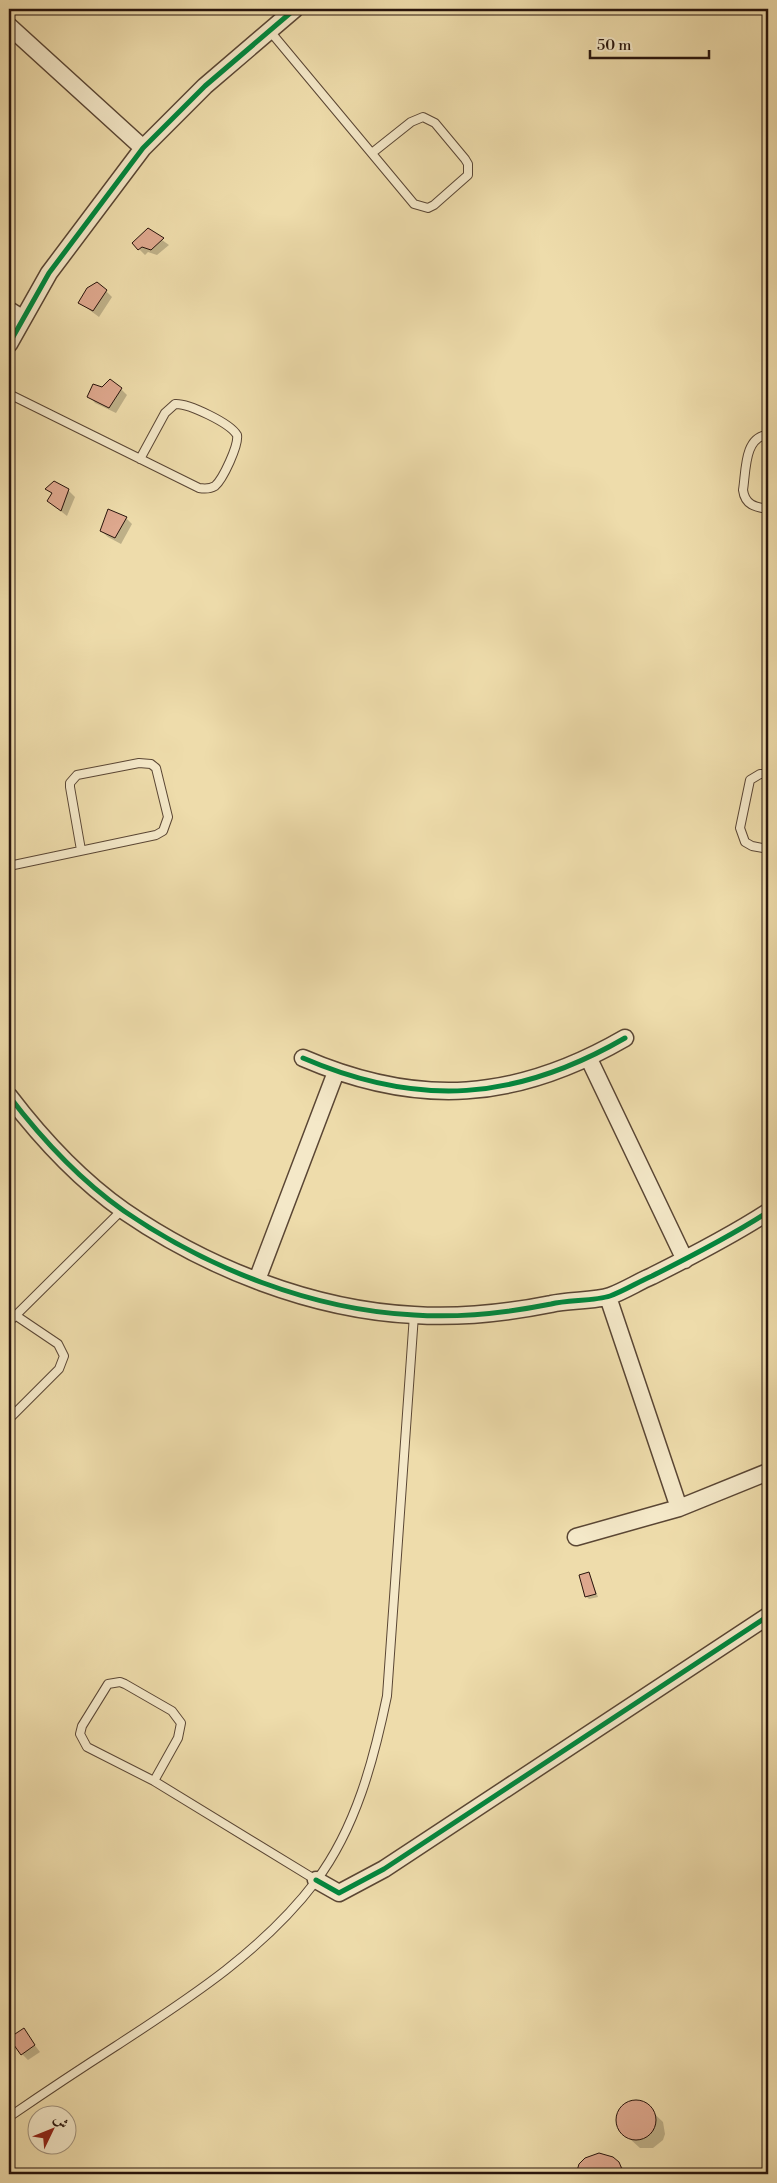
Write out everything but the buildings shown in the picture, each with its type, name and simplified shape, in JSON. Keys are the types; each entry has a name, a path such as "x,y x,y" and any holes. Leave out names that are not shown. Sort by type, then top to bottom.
{"street":[{"path":"9,344 15,314 49,273 143,148 204,86 296,9"},
{"path":"9,26 143,148"},
{"path":"303,1058 336,1072 386,1086 438,1091 490,1089 540,1078 589,1059 626,1038"},
{"path":"589,1059 685,1260"},
{"path":"257,1280 336,1072"},
{"path":"9,1096 57,1152 122,1210 164,1236 210,1260 257,1280 308,1296 361,1308 414,1315 467,1315 520,1310 571,1300 608,1297 685,1260 768,1212"},
{"path":"608,1297 679,1508"},
{"path":"576,1536 679,1508 768,1472"},
{"path":"316,1880 338,1893 384,1869 768,1616"}],"lane":[{"path":"269,30 414,204 421,207 434,205 468,175 469,169 465,159 435,123 424,117 411,122 372,153"},
{"path":"9,394 140,459 199,488 206,489 218,482 237,446 237,435 229,427 188,405 175,404 165,413 140,459"},
{"path":"768,435 760,436 753,440 742,490 751,506 768,509"},
{"path":"9,866 156,835 163,831 168,817 156,768 151,764 139,763 77,775 73,779 70,787 80,850"},
{"path":"768,774 760,774 750,780 740,828 745,842 752,846 768,849"},
{"path":"9,1419 59,1369 64,1356 58,1344 12,1319 122,1210"},
{"path":"9,2117 215,1979 285,1916 316,1880 342,1837 362,1792 377,1744 387,1696 414,1315"},
{"path":"154,1781 178,1738 181,1723 172,1711 125,1684 120,1682 108,1684 82,1726 80,1734 82,1741 87,1747 154,1781 316,1880"}],"cycle path":[{"path":"9,344 49,273 143,148 205,86 295,9"},
{"path":"303,1058 346,1074 387,1085 427,1090 467,1090 506,1085 545,1075 585,1059 625,1038"},
{"path":"9,1096 48,1143 92,1186 124,1211 156,1232 225,1268 262,1282 299,1295 337,1305 376,1311 431,1316 466,1315 604,1298 620,1292 697,1253 768,1212"},
{"path":"316,1880 339,1893 384,1869 768,1616"}]}
